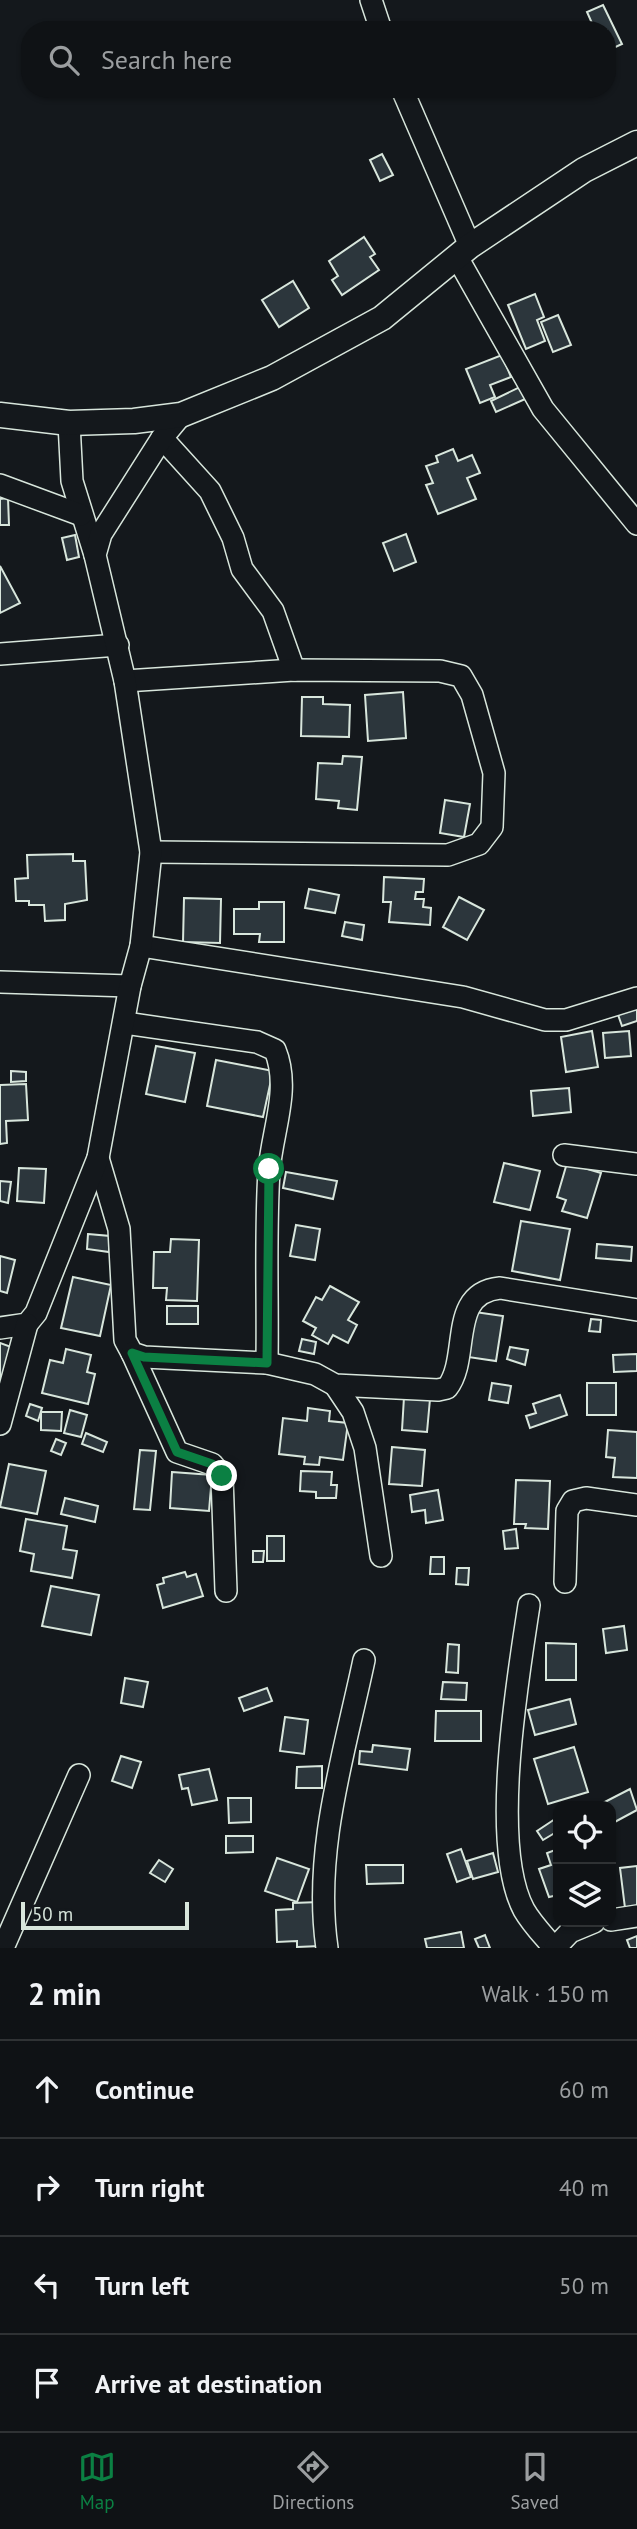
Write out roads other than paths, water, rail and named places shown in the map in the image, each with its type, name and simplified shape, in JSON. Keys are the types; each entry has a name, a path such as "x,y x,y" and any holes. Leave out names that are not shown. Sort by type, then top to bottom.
{"street":[{"path":"370,0 378,21"},
{"path":"405,98 463,252 543,409 637,524"},
{"path":"0,415 69,423 134,421 181,415 272,378 382,318 463,252 584,170 637,143"},
{"path":"95,555 101,534 162,438 181,415"},
{"path":"0,1424 27,1324 36,1313 98,1158 130,986 141,946 152,852 118,645 95,555 72,481 69,423"},
{"path":"162,438 210,491 233,538 242,569 273,611 294,670"},
{"path":"0,485 81,514"},
{"path":"0,654 118,645"},
{"path":"125,681 294,670 440,671 461,677 472,695 494,773 492,827 479,844 448,855 152,852"},
{"path":"141,946 463,997 545,1020 566,1020 637,998"},
{"path":"0,982 130,986"},
{"path":"125,1023 257,1042 275,1050 281,1064 281,1095 269,1169 267,1363"},
{"path":"564,1155 637,1164"},
{"path":"98,1158 119,1229 125,1340 177,1452 212,1464 222,1476 226,1591"},
{"path":"132,1353 144,1357 267,1363 315,1374 335,1385 447,1388 452,1382 460,1340 473,1298 484,1289 500,1288 637,1310"},
{"path":"0,1328 27,1324"},
{"path":"335,1385 353,1412 365,1448 381,1556"},
{"path":"565,1582 567,1511 573,1501 586,1499 637,1505"},
{"path":"529,1605 513,1712 509,1845 523,1909 555,1948 570,1933 583,1927"},
{"path":"327,1948 321,1908 323,1855 364,1660"},
{"path":"3,1948 79,1775"},
{"path":"616,1919 637,1916"}]}
